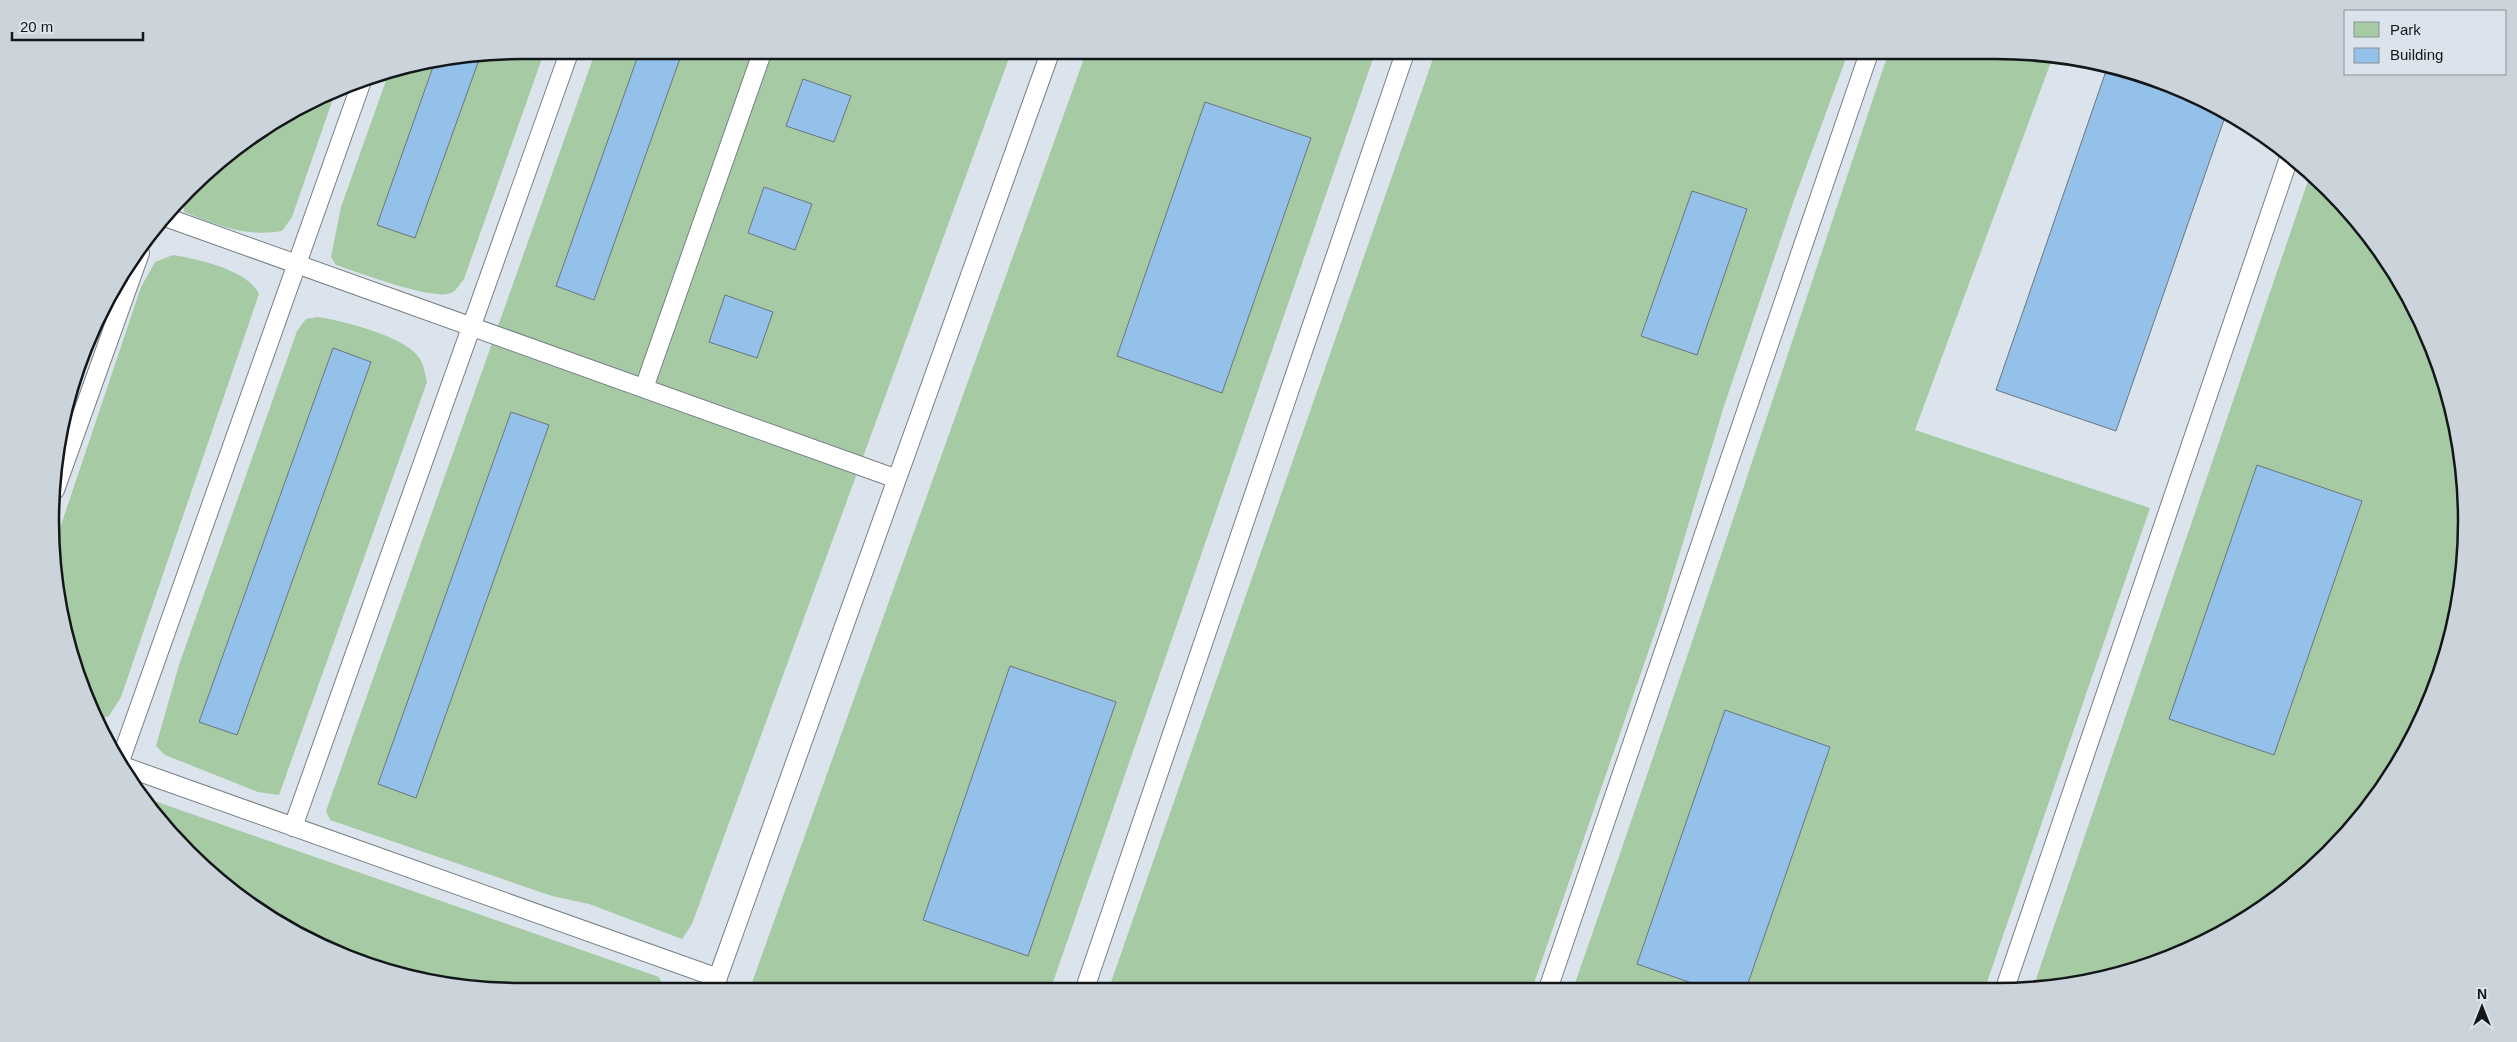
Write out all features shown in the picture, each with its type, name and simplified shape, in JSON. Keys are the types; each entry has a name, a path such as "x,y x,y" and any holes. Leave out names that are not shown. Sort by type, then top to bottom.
{"lane":[{"path":"293,827 567,59"},
{"path":"644,388 760,59"},
{"path":"716,983 1048,59"},
{"path":"1086,983 1403,59"},
{"path":"1550,983 1867,59"},
{"path":"123,755 359,88"},
{"path":"2007,983 2287,162"},
{"path":"171,219 897,479"},
{"path":"62,470 135,268"},
{"path":"131,768 710,983"}],"green space":[{"path":"542,59 464,279 451,293 429,293 413,290 336,265 331,257 341,207 387,79 461,63 491,60"},
{"path":"593,59 1009,59 692,924 682,939 589,904 552,896 330,820 326,811"},
{"path":"1084,59 1373,59 1053,983 752,983"},
{"path":"1433,59 1846,59 1794,200 1724,406 1663,609 1534,983 1111,983"},
{"path":"1887,59 1996,59 2051,62 1915,430 2150,508 1987,983 1575,983 1692,643"},
{"path":"333,99 292,217 282,231 256,233 232,229 184,212 183,205 194,194 240,154 290,121"},
{"path":"2308,180 2344,216 2380,264 2396,290 2423,344 2434,372 2442,401 2454,461 2458,521 2454,581 2449,611 2434,670 2411,725 2380,778 2363,802 2323,848 2277,888 2253,905 2200,936 2145,959 2086,974 2035,981"},
{"path":"173,255 221,267 244,278 259,294 121,697 109,716 103,718 83,670 68,611 63,581 59,530 141,287 155,262"},
{"path":"317,317 373,331 402,344 413,351 420,359 427,382 279,795 258,792 165,755 156,746 179,665 297,331 306,319"},
{"path":"153,800 659,977 662,983 491,982 431,974 372,959 317,936 264,905 240,888 194,848 173,826"}],"building":[{"path":"637,59 680,59 594,300 556,286"},
{"path":"478,61 415,238 377,225 433,68"},
{"path":"2105,73 2145,83 2173,94 2224,119 2116,431 1996,390"},
{"path":"803,79 851,96 834,142 786,126"},
{"path":"1205,102 1311,138 1222,393 1117,356"},
{"path":"764,187 812,204 795,250 748,233"},
{"path":"1692,191 1747,209 1697,355 1641,336"},
{"path":"725,295 773,312 757,358 709,342"},
{"path":"333,348 371,362 237,735 199,722"},
{"path":"511,412 549,425 416,798 378,784"},
{"path":"2257,465 2362,501 2274,755 2169,719"},
{"path":"1010,666 1116,702 1028,956 923,920"},
{"path":"1725,710 1830,747 1748,983 1692,983 1637,964"}]}
